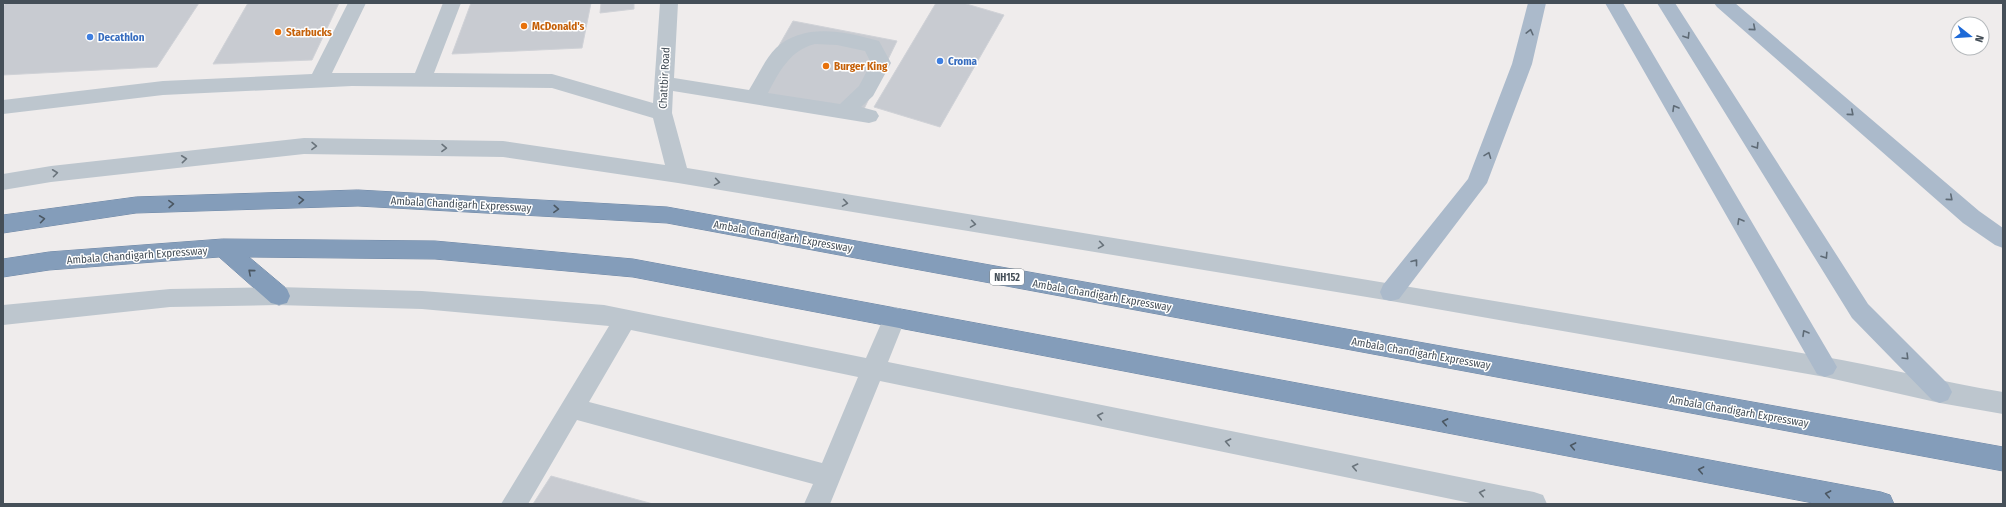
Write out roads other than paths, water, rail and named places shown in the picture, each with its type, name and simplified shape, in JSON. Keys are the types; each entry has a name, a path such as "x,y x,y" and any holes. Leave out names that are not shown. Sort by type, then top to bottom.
{"highway":[{"name":"Ambala Chandigarh Expressway","path":"3,224 136,206 358,198 667,215 2003,459"},
{"name":"Ambala Chandigarh Expressway","path":"3,268 49,261 223,248 435,250 633,268 1880,504"},
{"path":"223,248 279,296"}],"main road":[{"path":"1391,292 1477,183 1522,64 1537,3"},
{"path":"1614,3 1825,367"},
{"path":"1666,3 1860,311 1940,392"},
{"path":"1723,3 1971,217 2003,239"}],"street":[{"path":"319,80 357,3"},
{"path":"422,80 452,3"},
{"name":"Chattbir Road","path":"669,3 662,113 678,175"},
{"path":"755,97 782,54 803,40 832,36 872,46 881,63 866,91 844,112"},
{"path":"3,107 163,88 319,80 552,81 662,113"},
{"path":"664,82 869,116"},
{"path":"3,182 51,174 304,146 503,149 678,175 1391,292 1825,367 1940,392 2003,403"},
{"path":"3,315 79,306 170,298 279,296 422,300 604,315 1534,504"},
{"path":"817,504 896,317"},
{"path":"514,504 626,319"},
{"path":"572,408 828,476"}],"place":[{"name":"McDonald's","path":"524,26"},
{"name":"Starbucks","path":"278,32"},
{"name":"Decathlon","path":"90,37"},
{"name":"Croma","path":"940,61"},
{"name":"Burger King","path":"826,66"}]}
